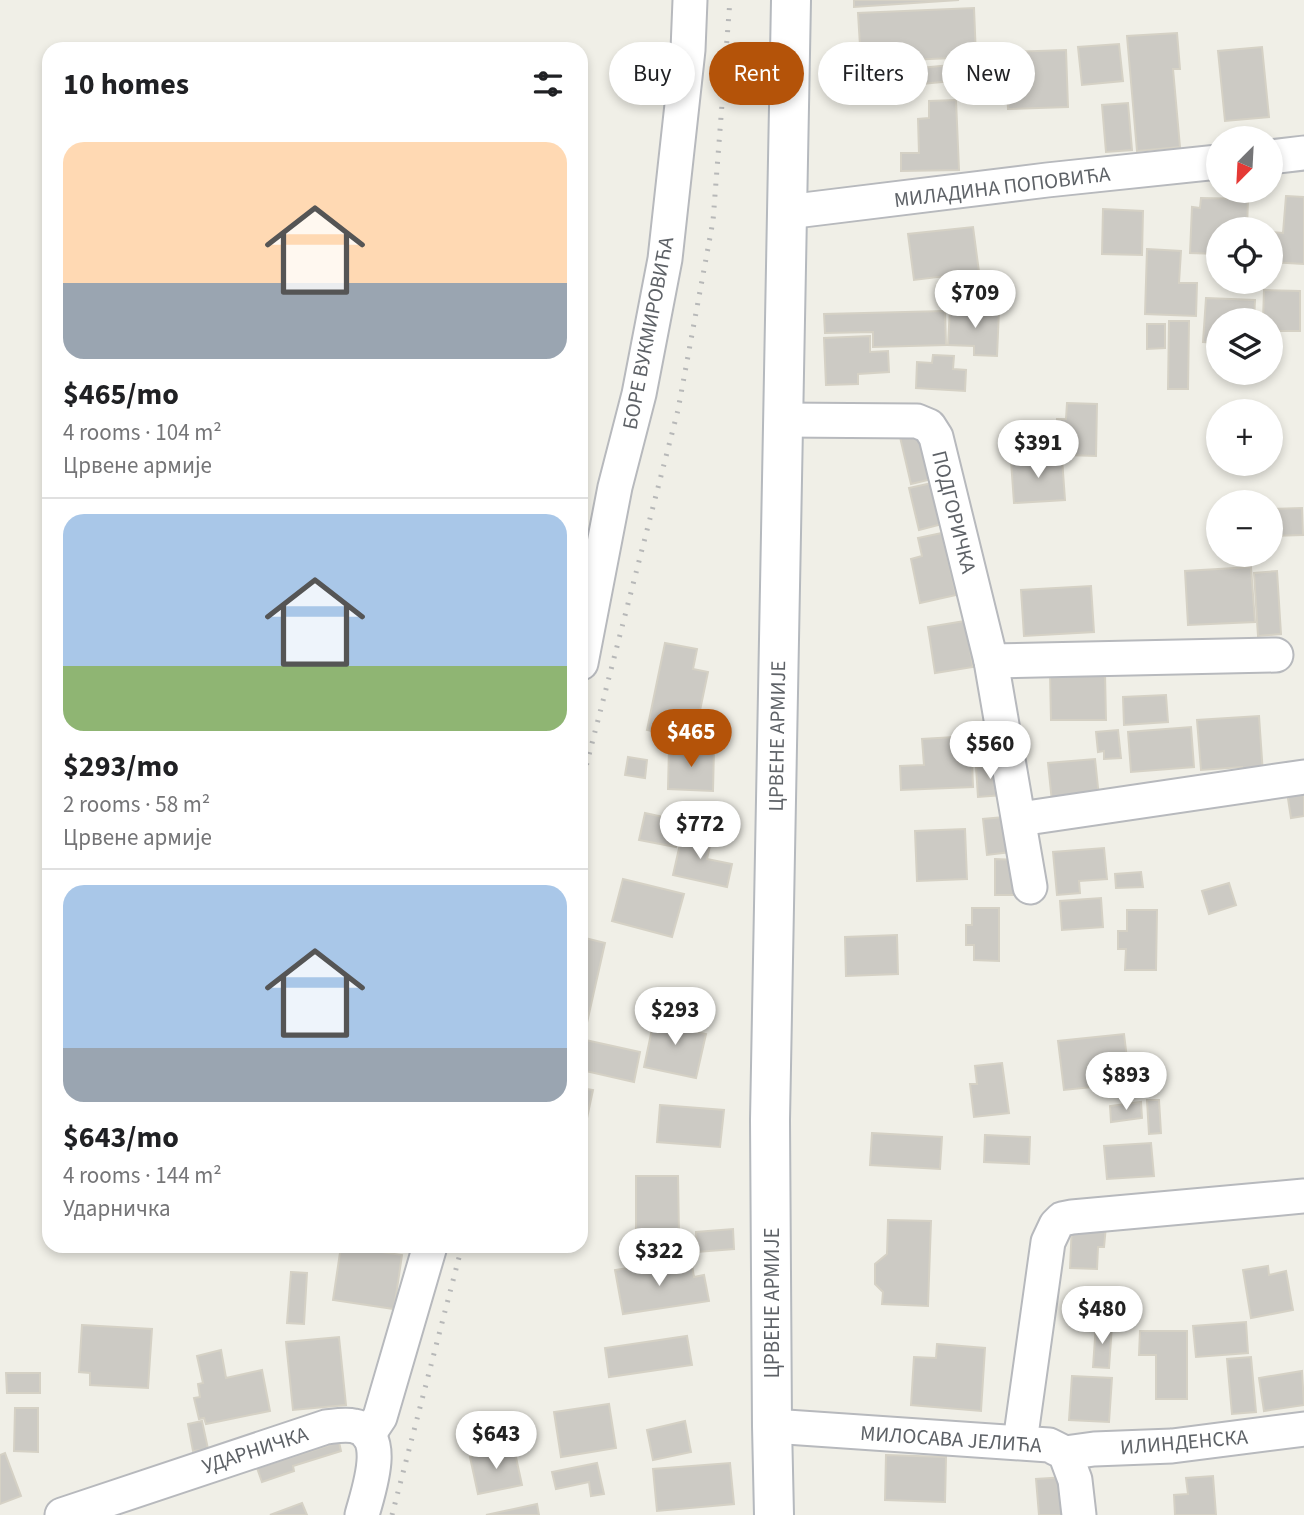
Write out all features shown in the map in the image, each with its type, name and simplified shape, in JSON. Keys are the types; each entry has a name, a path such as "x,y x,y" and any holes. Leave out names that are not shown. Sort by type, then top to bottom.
{"main road":[{"name":"ЦРВЕНЕ АРМИЈЕ","path":"775,1515 771,1121 791,0"}],"street":[{"name":"БОРЕ ВУКМИРОВИЋА","path":"588,627 615,487 639,394 664,259 687,62 691,0"},
{"path":"1283,155 1304,153"},
{"name":"МИЛАДИНА ПОПОВИЋА","path":"787,212 1206,163"},
{"name":"ПОДГОРИЧКА","path":"783,420 917,421 929,426 936,437 991,661 1030,887"},
{"path":"991,661 1276,655"},
{"path":"1020,819 1304,778"},
{"path":"1020,1442 1048,1242 1062,1219 1097,1213 1176,1209 1304,1196"},
{"path":"362,1515 374,1459 374,1446 368,1435 380,1417 428,1253"},
{"name":"УДАРНИЧКА","path":"62,1515 326,1427 351,1425 361,1428 368,1435"},
{"name":"МИЛОСАВА ЈЕЛИЋА","path":"772,1426 1049,1445 1065,1453 1075,1480 1079,1515"},
{"name":"ИЛИНДЕНСКА","path":"1065,1453 1172,1446 1304,1429"}],"building":[{"path":"854,0 959,0 854,7"},
{"path":"974,8 975,42 942,42 942,58 928,59 928,42 860,42 858,13"},
{"path":"1177,33 1180,69 1173,69 1180,147 1137,151 1127,36"},
{"path":"1119,44 1123,81 1082,85 1078,47"},
{"path":"1262,47 1269,117 1225,121 1218,51"},
{"path":"1066,50 1068,107 1008,109 1008,105 1035,105 1035,51"},
{"path":"942,66 942,82 928,83 928,67"},
{"path":"929,101 942,101 942,105 956,105 959,170 901,171 901,153 919,153 918,119 929,118"},
{"path":"1128,103 1132,150 1106,152 1102,105"},
{"path":"1286,196 1304,197 1304,264 1283,263"},
{"path":"1201,198 1206,198 1206,203 1248,203 1247,217 1206,217 1206,254 1190,253 1192,207 1200,208"},
{"path":"1103,209 1143,211 1142,255 1102,254"},
{"path":"973,227 979,272 914,280 908,234"},
{"path":"1147,249 1181,251 1179,283 1197,283 1196,316 1145,314"},
{"path":"1300,291 1300,331 1283,331 1283,308 1263,308 1264,294"},
{"path":"1206,298 1255,300 1255,308 1206,308 1206,342 1203,342"},
{"path":"950,308 999,310 997,356 974,355 974,346 948,345"},
{"path":"945,311 946,345 873,347 873,332 825,333 824,314"},
{"path":"1169,321 1189,321 1188,389 1168,389"},
{"path":"1147,324 1165,324 1165,348 1147,349"},
{"path":"870,336 870,352 888,351 889,372 858,374 858,384 826,385 824,338"},
{"path":"933,355 954,356 953,369 966,370 965,391 916,388 917,362 932,363"},
{"path":"1067,403 1097,404 1096,456 1065,455 1066,441 1056,441 1057,419 1066,419"},
{"path":"922,432 932,479 911,484 900,437"},
{"path":"1062,458 1065,500 1014,503 1011,461"},
{"path":"932,483 942,524 919,530 909,488"},
{"path":"1302,508 1303,535 1283,536 1283,509"},
{"path":"942,533 956,595 920,603 911,559 922,556 918,538"},
{"path":"1251,567 1255,622 1188,625 1185,571"},
{"path":"1277,571 1281,634 1258,636 1254,573"},
{"path":"1091,586 1094,632 1024,636 1021,590"},
{"path":"965,621 973,667 935,673 928,627"},
{"path":"665,643 697,649 693,669 708,672 694,739 647,730"},
{"path":"1050,673 1105,673 1106,720 1051,720"},
{"path":"1166,695 1168,722 1124,725 1123,697"},
{"path":"1259,716 1263,774 1243,775 1242,767 1201,770 1197,720"},
{"path":"1191,727 1194,767 1131,772 1128,732"},
{"path":"1118,730 1121,758 1104,759 1104,751 1098,752 1096,732"},
{"path":"971,736 973,787 901,790 900,766 924,765 922,739"},
{"path":"669,747 714,748 713,791 668,789"},
{"path":"628,757 647,760 645,778 625,775"},
{"path":"1095,759 1099,797 1052,802 1048,763"},
{"path":"1001,765 1003,795 978,797 976,767"},
{"path":"1304,789 1304,816 1291,818 1287,792"},
{"path":"645,813 682,821 676,847 639,840"},
{"path":"1015,816 1019,851 987,855 983,819"},
{"path":"965,829 967,879 917,881 915,831"},
{"path":"683,831 712,837 707,859 732,864 727,887 673,875"},
{"path":"1104,848 1107,879 1079,881 1080,893 1057,895 1053,852"},
{"path":"995,859 1017,860 1017,895 995,895"},
{"path":"1141,872 1143,887 1116,888 1115,874"},
{"path":"623,879 684,894 672,937 612,921"},
{"path":"1229,883 1236,905 1209,914 1202,891"},
{"path":"1101,898 1103,927 1062,930 1060,901"},
{"path":"972,908 999,908 999,961 974,960 974,945 966,945 966,925 972,925"},
{"path":"1127,910 1157,910 1156,970 1125,970 1126,949 1118,949 1118,931 1127,931"},
{"path":"897,935 898,974 846,976 845,937"},
{"path":"588,939 605,943 588,1018"},
{"path":"655,1015 691,1023 690,1031 706,1034 696,1078 644,1067"},
{"path":"1124,1034 1130,1083 1064,1090 1058,1041"},
{"path":"588,1041 640,1052 634,1082 588,1072"},
{"path":"1002,1063 1009,1113 974,1117 970,1084 977,1084 975,1066"},
{"path":"588,1089 593,1090 588,1113"},
{"path":"1147,1100 1159,1100 1161,1133 1149,1134"},
{"path":"1141,1102 1142,1118 1111,1122 1110,1106"},
{"path":"660,1105 724,1110 720,1147 657,1142"},
{"path":"872,1133 942,1137 940,1169 870,1165"},
{"path":"985,1135 1030,1137 1029,1164 984,1162"},
{"path":"1151,1143 1154,1176 1107,1179 1104,1146"},
{"path":"636,1176 678,1176 679,1236 636,1237"},
{"path":"888,1220 931,1221 928,1306 882,1304 883,1292 875,1284 875,1264 887,1254"},
{"path":"1072,1224 1106,1226 1104,1247 1098,1247 1097,1269 1070,1268"},
{"path":"733,1229 734,1249 697,1252 696,1232"},
{"path":"340,1253 402,1255 394,1309 333,1300"},
{"path":"659,1263 660,1271 692,1265 694,1277 704,1275 709,1301 623,1314 615,1270"},
{"path":"1268,1266 1269,1275 1286,1271 1293,1310 1251,1318 1243,1270"},
{"path":"291,1272 307,1273 304,1324 287,1323"},
{"path":"1246,1322 1248,1353 1196,1357 1193,1326"},
{"path":"1096,1324 1112,1325 1109,1368 1093,1367"},
{"path":"82,1325 152,1329 148,1388 90,1385 90,1373 79,1372"},
{"path":"1140,1331 1187,1331 1187,1399 1156,1399 1156,1355 1139,1355"},
{"path":"687,1336 692,1365 609,1377 605,1348"},
{"path":"339,1337 346,1405 293,1410 286,1342"},
{"path":"937,1344 985,1348 981,1411 911,1405 914,1357 936,1358"},
{"path":"221,1350 226,1378 262,1370 270,1411 206,1424 204,1418 199,1419 194,1398 200,1397 198,1384 203,1383 197,1356"},
{"path":"1251,1357 1256,1412 1232,1414 1227,1359"},
{"path":"1302,1371 1304,1405 1264,1411 1259,1378"},
{"path":"6,1373 40,1373 40,1393 7,1393"},
{"path":"1072,1376 1112,1378 1109,1422 1069,1420"},
{"path":"609,1404 616,1448 561,1457 554,1412"},
{"path":"15,1408 38,1408 38,1452 14,1451"},
{"path":"202,1421 208,1449 193,1451 188,1424"},
{"path":"685,1421 691,1452 653,1460 647,1430"},
{"path":"339,1442 341,1451 293,1466 294,1471 262,1482 257,1468"},
{"path":"514,1448 522,1485 478,1494 470,1457"},
{"path":"5,1453 21,1496 0,1504 0,1455"},
{"path":"886,1455 946,1457 945,1502 885,1500"},
{"path":"597,1463 604,1494 591,1496 589,1482 556,1489 552,1472"},
{"path":"730,1463 734,1504 657,1511 653,1469"},
{"path":"1213,1476 1216,1515 1175,1515 1174,1495 1188,1494 1186,1478"},
{"path":"1066,1477 1069,1515 1039,1515 1036,1479"},
{"path":"302,1503 307,1515 270,1515"},
{"path":"537,1504 539,1515 486,1515"}],"railway":[{"path":"588,759 678,410 713,221 730,0"},
{"path":"392,1515 460,1253"}]}
